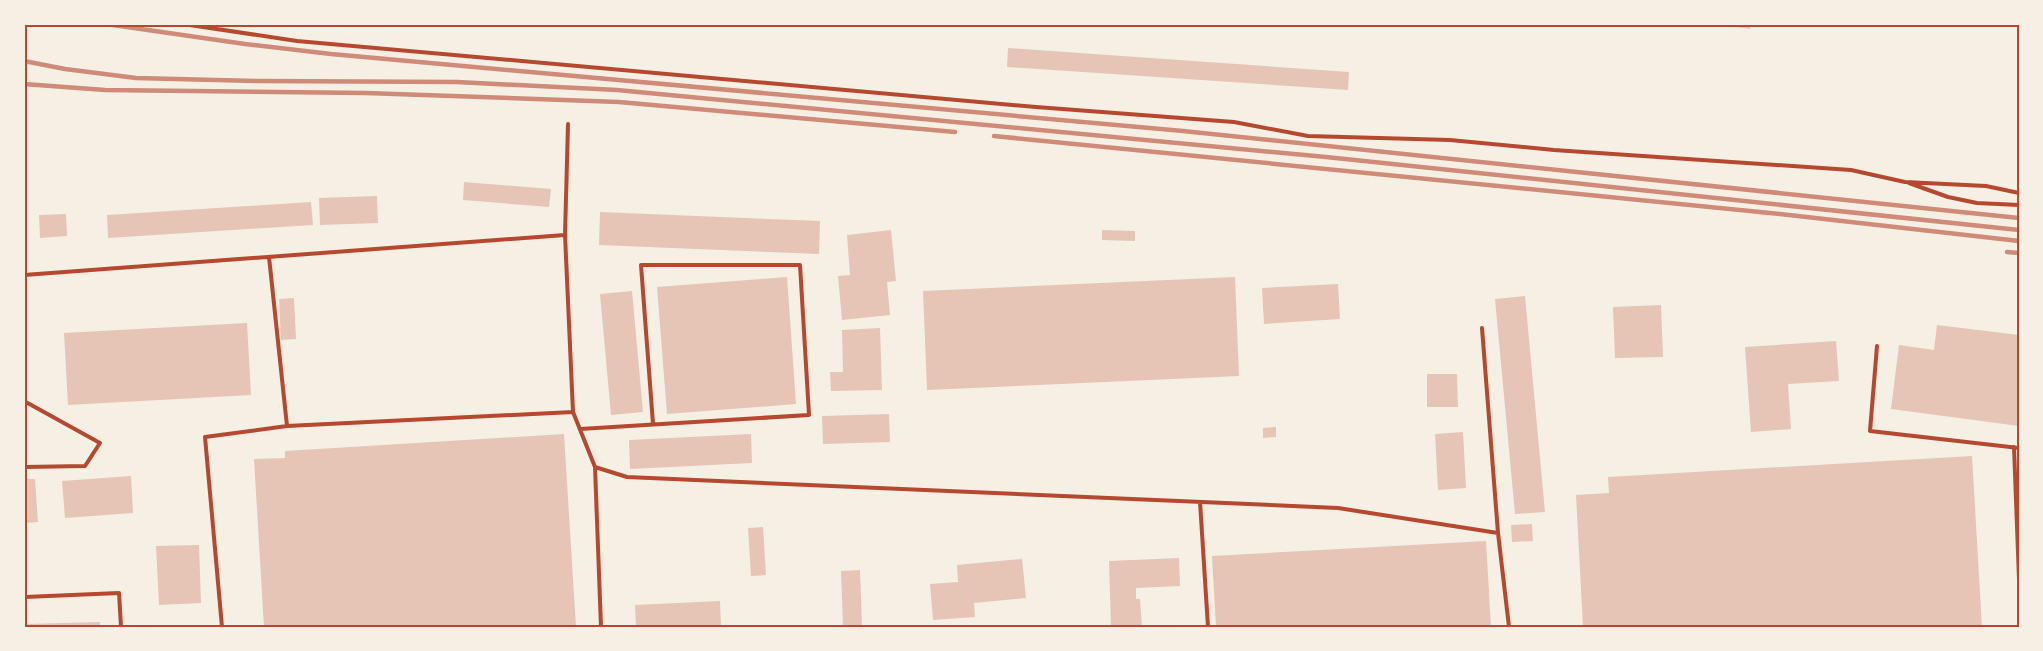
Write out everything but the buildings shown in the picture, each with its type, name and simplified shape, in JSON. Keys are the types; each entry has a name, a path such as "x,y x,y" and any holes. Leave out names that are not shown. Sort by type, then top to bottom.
{"lane":[{"path":"183,24 297,41 1036,107 1234,122 1308,136 1450,140 1554,150 1851,170 1905,182 1948,197 1977,203 2019,205"},
{"path":"568,124 566,235 573,412 595,467 601,627"},
{"path":"1905,182 1986,186 2019,193"},
{"path":"24,275 566,235"},
{"path":"269,257 287,426"},
{"path":"580,429 809,415 800,265 641,265 652,424"},
{"path":"1482,328 1498,533 1509,627"},
{"path":"1877,346 1870,431 2017,448 2019,579"},
{"path":"24,401 100,442 85,466 24,467"},
{"path":"222,627 205,437 287,426 573,412"},
{"path":"595,467 627,477 1338,508 1498,533"},
{"path":"1200,502 1208,627"},
{"path":"25,597 119,593 121,627"}],"railway":[{"path":"106,24 331,54 1183,131 2019,218"},
{"path":"24,61 136,78 457,82 617,90 1326,157 2019,230"},
{"path":"24,84 105,90 366,93 619,102 955,132"},
{"path":"994,136 1780,214 2019,241"},
{"path":"2007,252 2019,253"}]}
